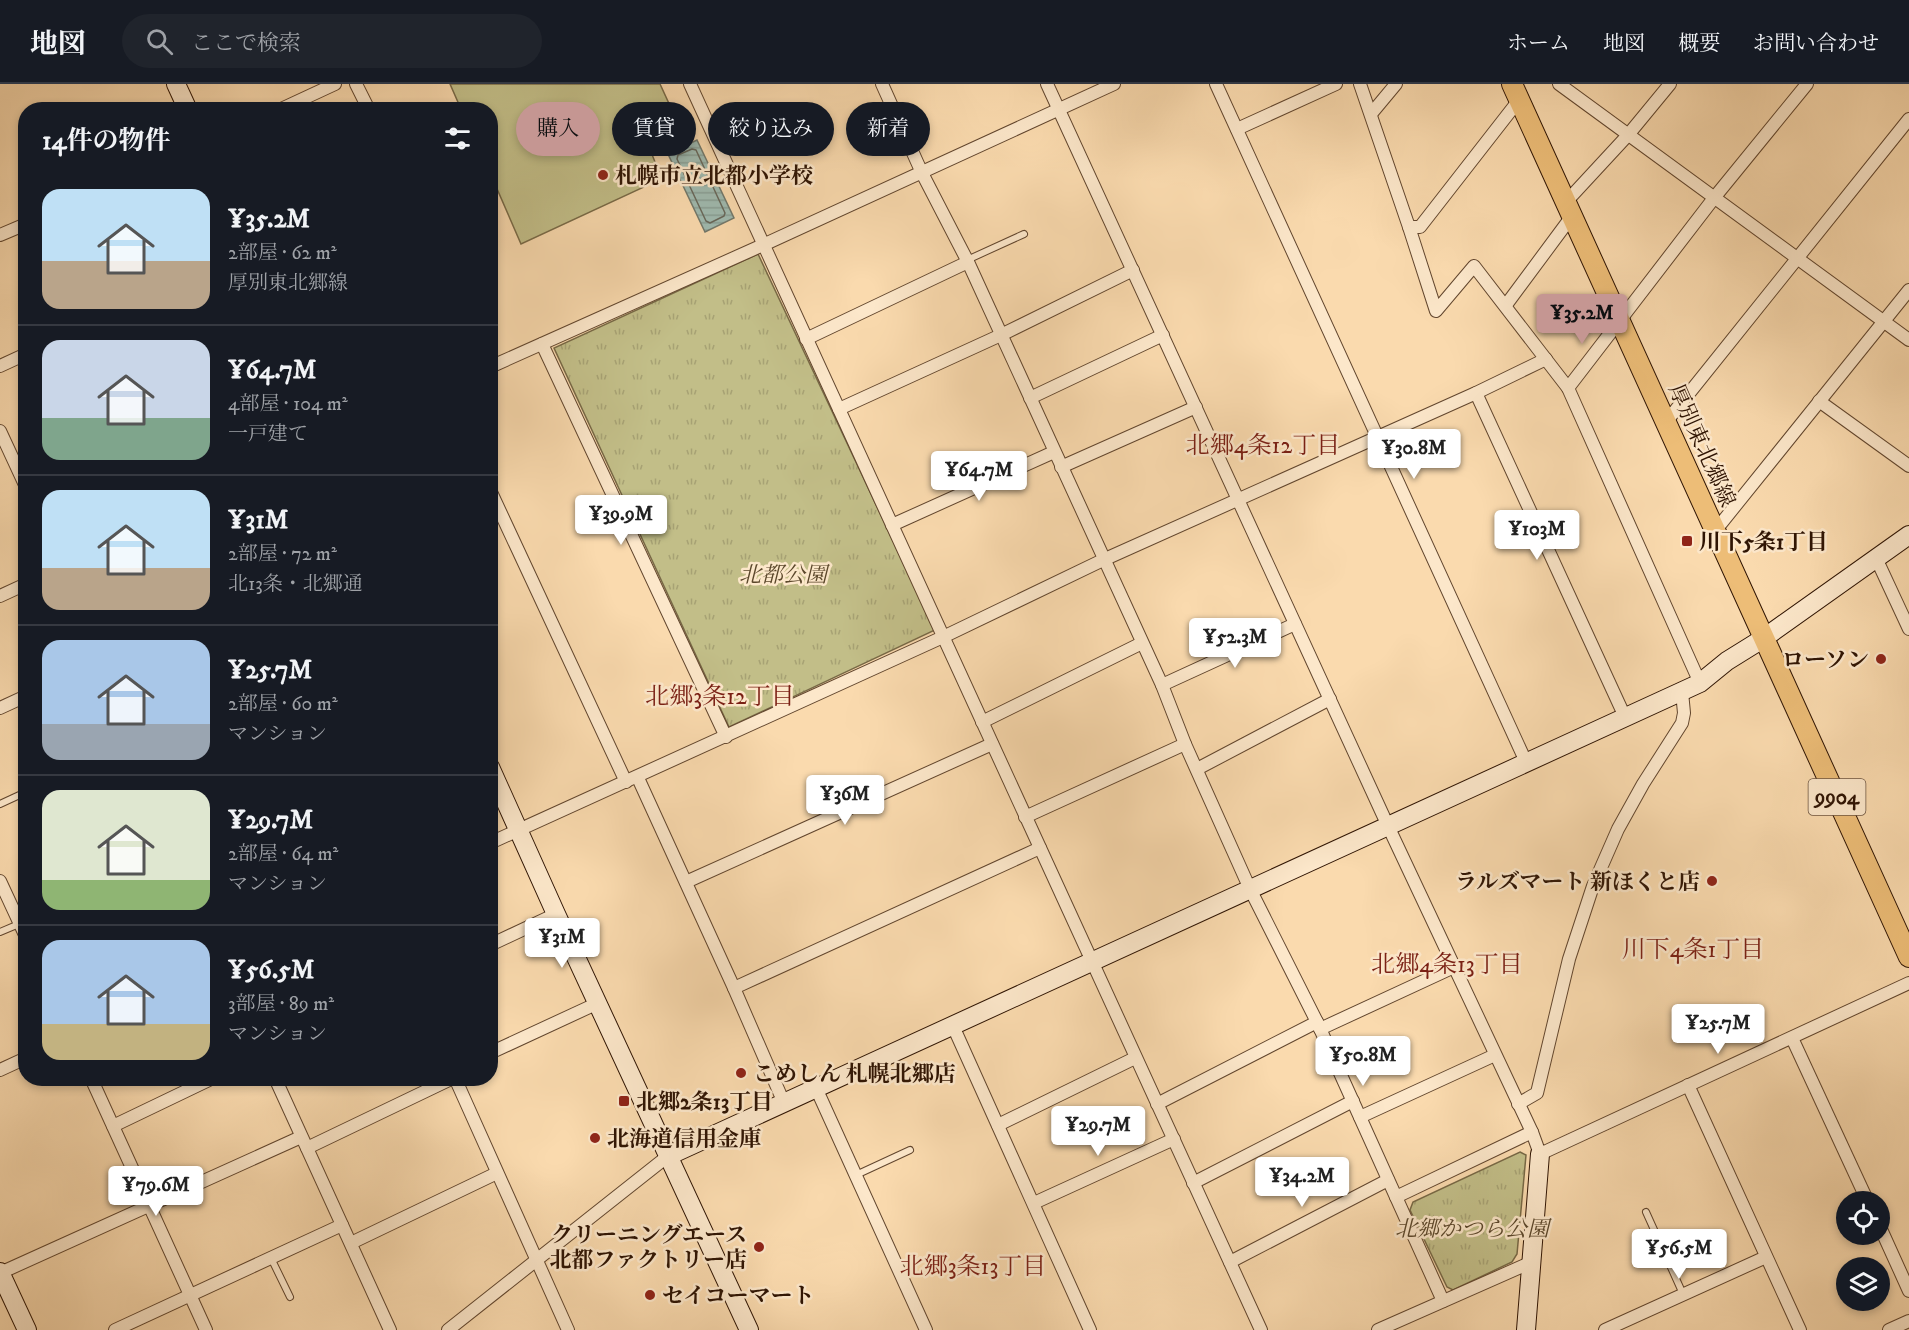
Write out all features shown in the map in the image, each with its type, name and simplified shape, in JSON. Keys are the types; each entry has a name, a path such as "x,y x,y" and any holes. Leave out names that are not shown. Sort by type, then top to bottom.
{"main road":[{"name":"厚別東北郷線","path":"1516,92 1906,944"}],"street":[{"path":"176,84 184,102"},
{"path":"296,102 335,84"},
{"path":"356,84 365,102"},
{"path":"690,84 1261,1330"},
{"path":"882,84 922,173 967,261 1162,686 1185,744 1250,889 1318,1025 1443,1301"},
{"path":"1047,84 1388,826 1532,1132 1540,1154 1526,1330"},
{"path":"498,363 922,173 1114,84"},
{"path":"1216,84 1526,762"},
{"path":"1237,129 1336,84"},
{"path":"1360,84 1436,311 1474,266 1568,388 1700,683"},
{"path":"1371,114 1396,84"},
{"path":"1559,84 1909,340"},
{"path":"1506,305 1569,209 1670,84"},
{"path":"1568,388 1714,198 1807,84"},
{"path":"1409,227 1420,227 1516,92"},
{"path":"1666,422 1909,119"},
{"path":"0,235 18,227"},
{"path":"806,339 967,261"},
{"path":"839,409 1001,335 1133,270"},
{"path":"1715,531 1909,290"},
{"path":"1030,398 1163,335"},
{"path":"542,344 726,736"},
{"path":"0,366 18,358"},
{"path":"498,839 943,638 1103,560 1476,393 1546,359"},
{"path":"1476,393 1625,717"},
{"path":"1819,401 1909,466"},
{"path":"1061,467 1196,406"},
{"path":"0,431 18,470"},
{"path":"892,525 1054,452"},
{"path":"498,506 632,780 686,882 784,1103"},
{"path":"448,1330 668,1156 1700,683 1727,661 1764,638 1909,535"},
{"path":"1876,558 1909,629"},
{"path":"0,596 18,588"},
{"path":"1162,686 1295,624"},
{"path":"982,722 1142,643"},
{"path":"1518,1104 1537,1093 1569,959 1593,886 1618,829 1643,784 1682,723 1684,713 1682,692"},
{"path":"1197,769 1330,699"},
{"path":"0,708 18,700"},
{"path":"686,882 992,744"},
{"path":"1025,818 1185,744"},
{"path":"498,785 749,1330"},
{"path":"734,988 1040,848"},
{"path":"0,881 18,922"},
{"path":"498,941 556,914"},
{"path":"1157,1104 1318,1025 1454,968"},
{"path":"1540,1154 1909,983"},
{"path":"498,1049 598,1004"},
{"path":"953,1026 1090,1330"},
{"path":"1792,1038 1863,1191"},
{"path":"1360,1117 1495,1055"},
{"path":"998,1125 1136,1058"},
{"path":"0,1070 18,1062"},
{"path":"1688,1085 1800,1330"},
{"path":"95,1086 206,1330"},
{"path":"113,1126 196,1086"},
{"path":"279,1086 390,1330"},
{"path":"27,1330 0,1273 148,1205 304,1143 436,1086"},
{"path":"458,1086 568,1330"},
{"path":"816,1088 926,1330"},
{"path":"1193,1183 1353,1101"},
{"path":"1396,1197 1532,1132"},
{"path":"1034,1203 1174,1139"},
{"path":"351,1243 497,1173"},
{"path":"1230,1262 1388,1180"},
{"path":"115,1330 342,1225"},
{"path":"1888,1245 1909,1291"},
{"path":"1605,1330 1766,1257"},
{"path":"1378,1330 1394,1326 1443,1301 1532,1262"},
{"path":"1889,1330 1909,1321"}],"lane":[{"path":"967,261 1023,234"},
{"path":"0,804 18,796"},
{"path":"0,932 18,924"},
{"path":"856,1174 910,1150"},
{"path":"1646,1212 1683,1294"},
{"path":"271,1257 290,1297"}],"green space":[{"path":"450,84 660,84 668,102 612,102 612,156 653,156 659,172 644,187 521,244 498,191 498,102 458,102"},
{"name":"北都公園","path":"758,254 935,630 729,727 554,348"},
{"name":"北郷かつら公園","path":"1520,1152 1526,1155 1517,1254 1512,1262 1453,1290 1447,1287 1410,1210 1413,1202"}],"water":[{"path":"696,140 734,218 705,232 669,156 696,156"}],"place":[{"name":"札幌市立北都小学校","path":"603,175"},
{"name":"川下5条1丁目","path":"1687,541"},
{"name":"ローソン","path":"1881,659"},
{"name":"ラルズマート 新ほくと店","path":"1712,881"},
{"name":"こめしん 札幌北郷店","path":"741,1073"},
{"name":"北郷2条13丁目","path":"624,1101"},
{"name":"北海道信用金庫","path":"595,1138"},
{"name":"クリーニングエース 北都ファクトリー店","path":"759,1247"},
{"name":"セイコーマート","path":"650,1295"}],"district":[{"name":"北郷4条12丁目","path":"1263,445"},
{"name":"北郷3条12丁目","path":"720,696"},
{"name":"川下4条1丁目","path":"1693,949"},
{"name":"北郷4条13丁目","path":"1447,964"},
{"name":"北郷3条13丁目","path":"973,1266"}]}
